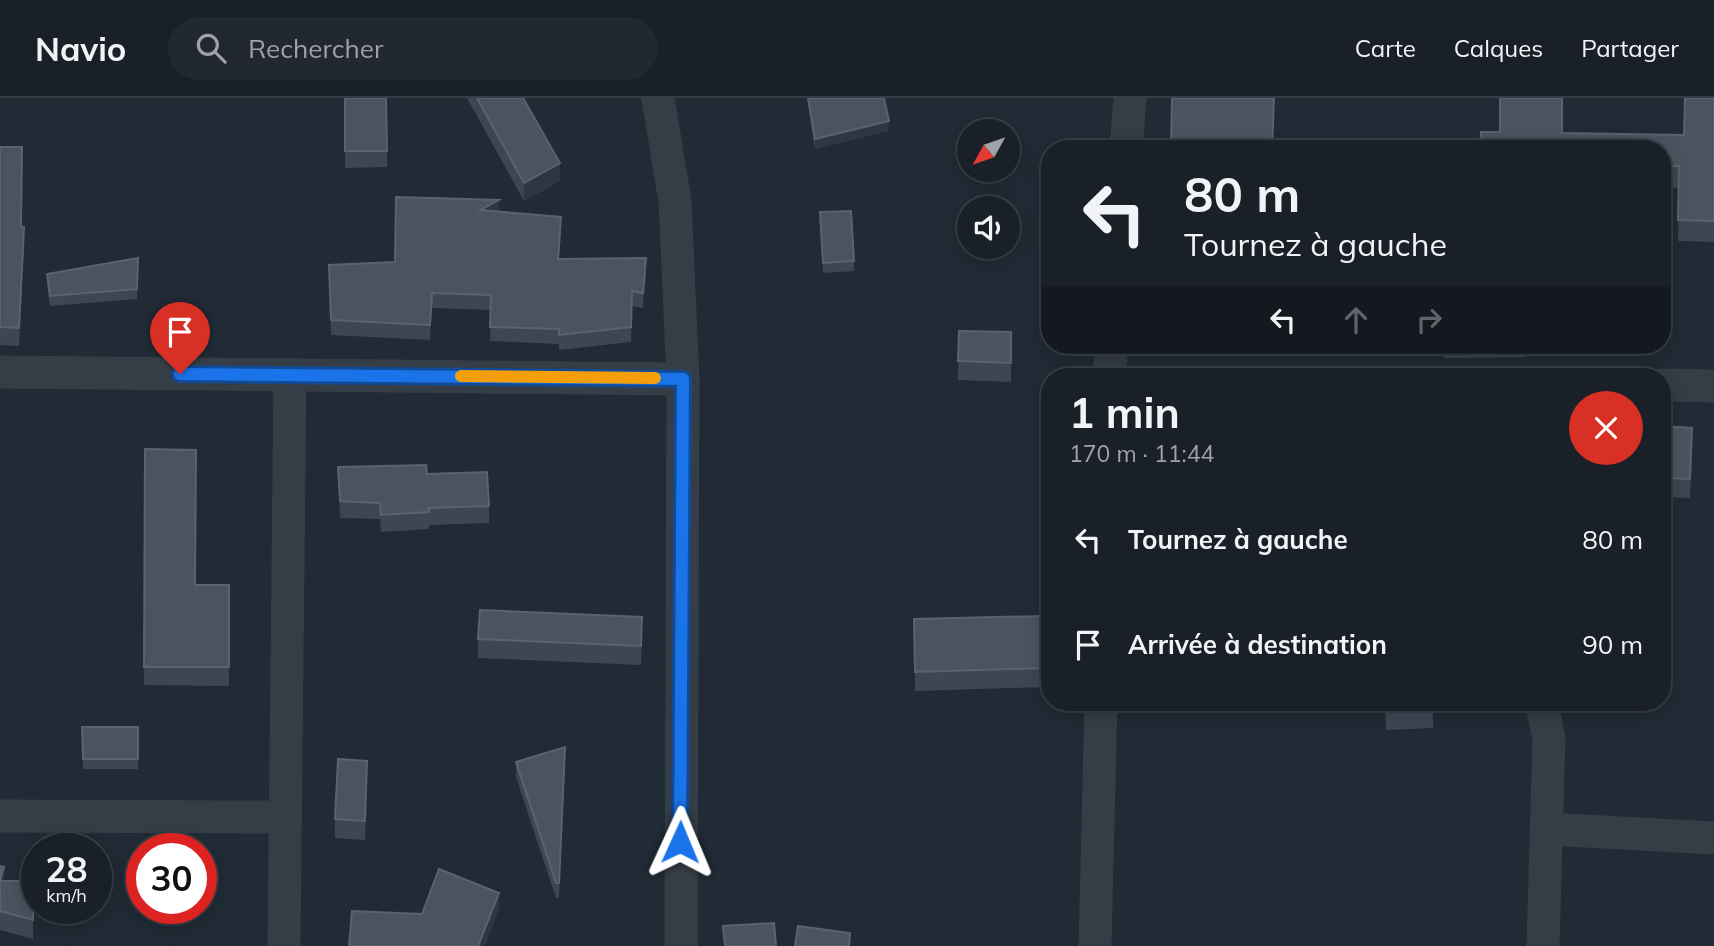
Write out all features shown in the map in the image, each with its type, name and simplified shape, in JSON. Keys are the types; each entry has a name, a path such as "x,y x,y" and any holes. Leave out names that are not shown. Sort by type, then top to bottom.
{"street":[{"path":"658,98 676,201 683,379 681,946"},
{"path":"1127,140 1130,98"},
{"path":"0,372 683,379"},
{"path":"284,946 290,375"},
{"path":"1671,385 1714,386"},
{"path":"1095,946 1101,711"},
{"path":"1543,711 1549,737 1543,946"},
{"path":"0,816 285,817"},
{"path":"1548,829 1714,838"}],"building":[{"path":"345,98 386,98 387,151 345,151"},
{"path":"477,98 523,98 560,163 524,183"},
{"path":"808,98 884,98 889,121 815,139"},
{"path":"1172,98 1274,98 1272,140 1171,140"},
{"path":"1500,98 1562,98 1562,133 1684,135 1685,98 1714,98 1714,221 1678,220 1679,166 1671,166 1671,140 1481,140 1481,132 1500,132"},
{"path":"0,147 22,147 21,227 24,227 19,328 0,327"},
{"path":"396,197 499,200 480,210 561,217 558,259 646,258 643,293 632,291 631,327 559,335 559,329 490,327 491,295 432,293 430,325 331,320 329,265 395,262"},
{"path":"851,211 854,261 823,263 820,212"},
{"path":"138,258 137,289 50,296 47,274"},
{"path":"959,331 1011,332 1011,363 958,361"},
{"path":"1671,427 1692,428 1690,479 1671,478"},
{"path":"145,449 196,450 195,585 229,585 229,667 144,667"},
{"path":"426,465 427,474 487,472 489,506 429,508 429,512 381,515 380,503 340,501 338,467"},
{"path":"480,610 642,617 641,646 478,639"},
{"path":"1041,616 1041,668 915,672 914,619"},
{"path":"82,727 138,727 138,759 83,759"},
{"path":"565,747 559,883 556,883 516,762"},
{"path":"338,759 367,761 365,821 335,819"},
{"path":"439,869 499,893 478,946 349,946 352,911 422,914"},
{"path":"0,881 21,881 21,917 0,911"},
{"path":"774,923 776,946 725,946 723,926"},
{"path":"798,926 850,933 849,946 795,946"}],"slow traffic":[{"path":"461,376 655,378"}],"route":[{"path":"180,374 683,379 680,842"}]}
